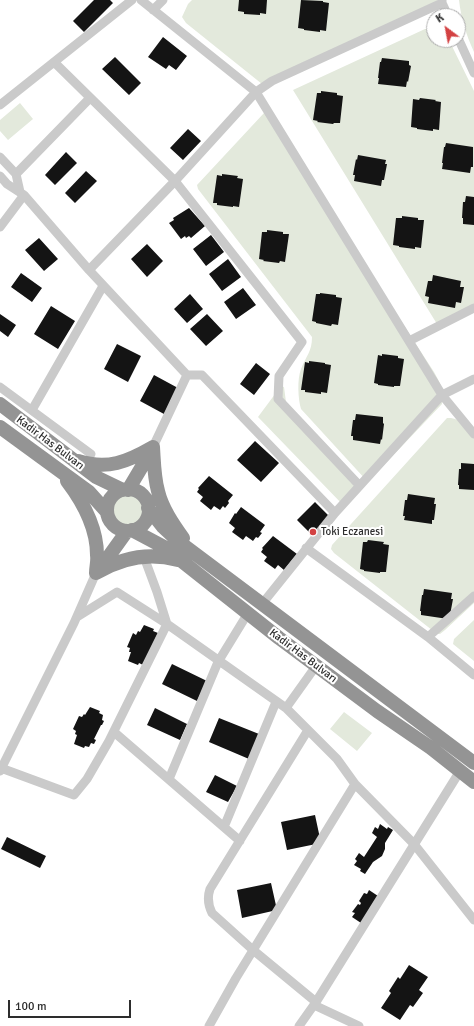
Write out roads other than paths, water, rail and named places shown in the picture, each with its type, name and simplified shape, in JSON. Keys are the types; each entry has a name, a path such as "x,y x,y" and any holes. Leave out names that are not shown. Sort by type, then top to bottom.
{"highway":[{"name":"Kadir Has Bulvarı","path":"0,404 96,477 126,490"},
{"name":"Kadir Has Bulvarı","path":"0,427 89,492 108,515"},
{"path":"70,457 94,465 113,464 125,462 153,447"},
{"path":"126,490 153,447"},
{"path":"108,515 114,525 122,530 130,531 137,529 144,523 147,518 153,447"},
{"path":"153,447 156,482 160,498 171,520 193,552"},
{"path":"52,465 68,481 86,509 98,554"},
{"path":"96,573 98,554 108,515 107,507 111,498 119,492 126,490 138,492 147,504"},
{"name":"Kadir Has Bulvarı","path":"147,504 167,531 193,552 474,763"},
{"path":"96,573 130,531"},
{"name":"Kadir Has Bulvarı","path":"130,531 156,542 316,666 377,711 431,748 474,782"},
{"path":"96,573 120,562 144,557 160,557 182,562"}],"street":[{"path":"0,105 132,0"},
{"path":"141,0 256,92 442,395 474,434"},
{"path":"153,10 163,0"},
{"path":"89,270 175,181 256,92 272,81 442,2"},
{"path":"463,48 474,73"},
{"path":"54,62 175,181 302,342 279,376 278,399 359,485"},
{"path":"16,174 90,98"},
{"path":"0,157 16,174 22,193"},
{"path":"0,176 7,184 22,193 103,286 187,375 202,375 335,513"},
{"path":"0,227 22,193"},
{"path":"18,418 29,408 103,286"},
{"path":"409,341 474,308"},
{"path":"153,447 187,375"},
{"path":"262,604 306,548 359,485 442,395 474,379"},
{"path":"0,387 91,454"},
{"path":"306,548 428,637 474,675"},
{"path":"96,573 77,617 1,769 74,794 87,779 114,732 167,624 144,557"},
{"path":"77,617 117,592 167,624 218,662 286,708 336,759 355,784 414,844 474,920"},
{"path":"428,637 474,596"},
{"path":"168,779 218,662 248,613"},
{"path":"286,708 316,666"},
{"path":"224,827 276,702"},
{"path":"308,730 210,889 208,902 212,913 315,1004 359,1026"},
{"path":"114,732 240,841"},
{"path":"299,1026 315,1004 460,771"},
{"path":"209,1026 236,978 355,784"}],"place":[{"name":"Toki Eczanesi","path":"313,532"}]}
